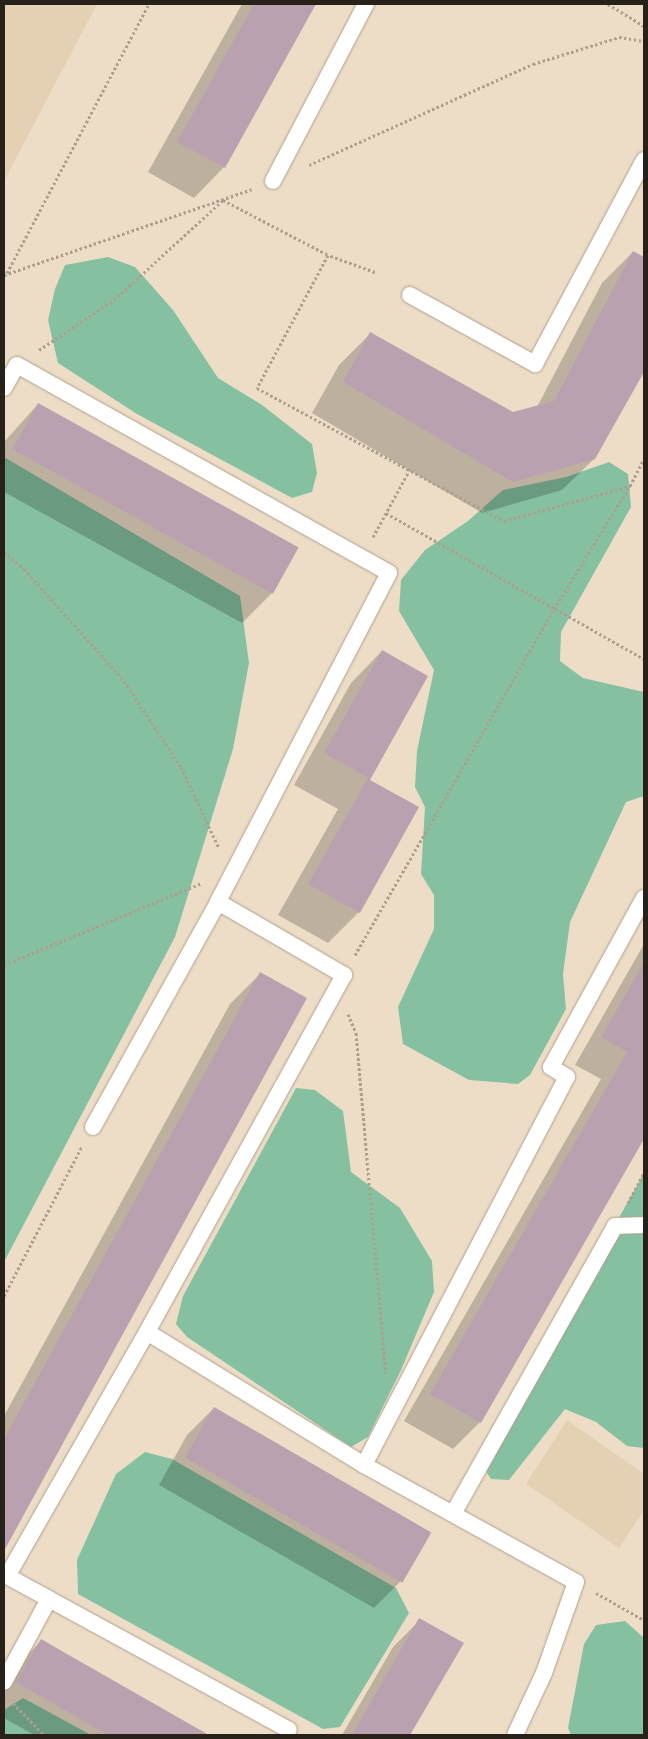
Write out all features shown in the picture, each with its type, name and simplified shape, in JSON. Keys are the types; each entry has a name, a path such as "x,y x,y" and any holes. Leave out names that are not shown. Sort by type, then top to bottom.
{"lane":[{"path":"273,181 366,4"},
{"path":"410,295 536,364 644,160"},
{"path":"4,388 17,365 389,574 218,902 93,1127"},
{"path":"364,1465 567,1077 551,1067 644,898"},
{"path":"218,902 340,981 147,1332 7,1576 289,1730"},
{"path":"454,1512 615,1226 644,1225"},
{"path":"147,1332 364,1465 454,1512 576,1582 522,1733"},
{"path":"4,1682 49,1599"}],"path":[{"path":"5,274 149,4"},
{"path":"608,4 644,26"},
{"path":"5,274 223,200 273,181 533,64 620,37 644,41"},
{"path":"223,200 328,255 375,272"},
{"path":"17,365 114,300 223,200"},
{"path":"328,255 257,388 504,521 630,486"},
{"path":"386,1376 356,1032 340,981 554,609 630,486 644,458"},
{"path":"362,558 410,469"},
{"path":"386,513 644,659"},
{"path":"4,552 24,569 124,681 181,767 233,870 4,964"},
{"path":"4,1296 93,1127"},
{"path":"615,1226 644,1173"},
{"path":"576,1582 644,1620"},
{"path":"10,1701 44,1735"}],"shaded area":[{"path":"4,4 97,4 4,181"},
{"path":"567,1420 644,1474 644,1510 619,1548 526,1484"}],"green space":[{"path":"108,257 135,267 173,310 218,378 262,405 312,444 317,473 312,492 292,498 137,414 58,363 48,320 55,289 65,265"},
{"path":"4,457 240,596 249,663 233,749 175,937 4,1262"},
{"path":"609,462 628,474 631,507 561,632 560,661 583,678 644,692 644,796 626,802 570,922 563,974 566,1009 530,1075 518,1084 469,1080 403,1044 398,1007 434,929 434,895 421,874 425,807 415,787 417,751 434,670 399,611 401,580 425,550 468,521 503,490 566,477"},
{"path":"296,1088 315,1090 343,1111 351,1172 400,1208 432,1261 434,1292 401,1370 368,1437 351,1447 187,1337 176,1324 183,1296"},
{"path":"644,1173 644,1448 627,1446 596,1422 565,1409 509,1480 491,1479 481,1464"},
{"path":"145,1452 172,1459 396,1588 409,1613 340,1727 323,1729 78,1594 77,1560 116,1474"},
{"path":"625,1621 644,1638 644,1735 571,1735 568,1728 584,1644 596,1625"},
{"path":"23,1698 91,1735 4,1735 4,1710"}],"building":[{"path":"254,4 316,4 225,168 177,142"},
{"path":"633,251 644,257 644,372 595,459 513,482 343,382 370,332 513,412 554,401"},
{"path":"38,403 299,547 273,594 12,449"},
{"path":"382,650 428,676 370,780 419,807 360,913 308,884 368,778 324,753"},
{"path":"644,963 644,1139 481,1423 430,1394 627,1052 601,1037"},
{"path":"260,972 307,998 4,1551 4,1439"},
{"path":"214,1407 431,1532 402,1583 185,1457"},
{"path":"419,1618 464,1643 410,1735 352,1735"},
{"path":"41,1639 209,1735 108,1735 16,1682"}]}
